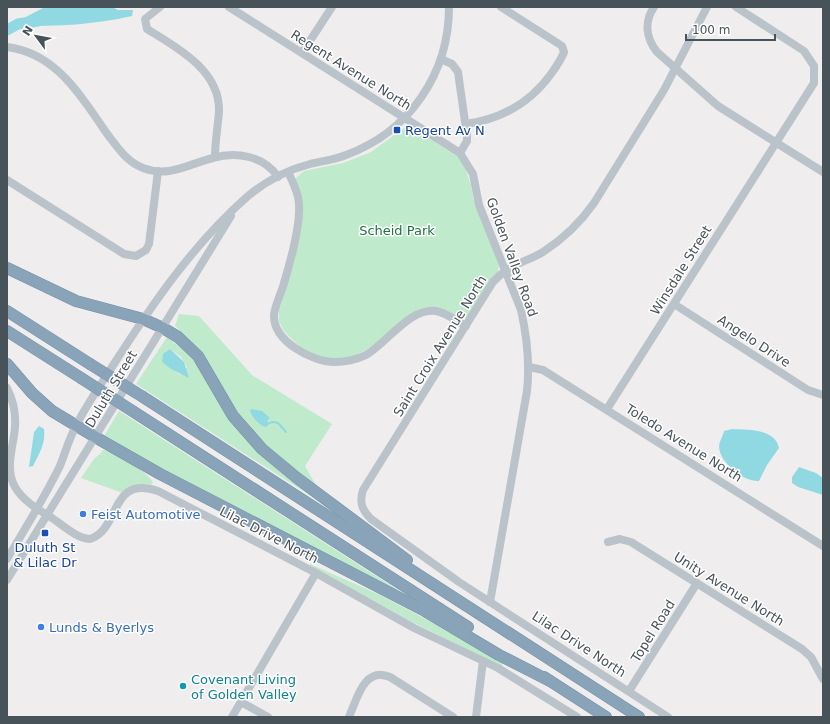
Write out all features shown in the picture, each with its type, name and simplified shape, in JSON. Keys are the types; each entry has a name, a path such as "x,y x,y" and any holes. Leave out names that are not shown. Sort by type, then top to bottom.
{"highway":[{"path":"7,268 76,301 142,319 163,328 178,337 198,356 233,416 262,449 297,478 407,560 444,591"},
{"path":"7,311 639,717"},
{"path":"7,331 606,717"},
{"path":"7,364 42,402 96,437 400,598 499,655 550,681"}],"street":[{"path":"160,7 145,19 147,28 187,55 198,65 215,89 219,111 215,134 215,157"},
{"name":"Regent Avenue North","path":"229,7 460,153"},
{"path":"302,53 332,7"},
{"path":"449,7 447,33 441,60 452,64 458,72 466,124 467,141 460,153"},
{"path":"466,124 495,118 520,105 545,82 563,56 564,49 559,44 501,7"},
{"path":"654,7 647,25 651,45 718,106 823,172"},
{"name":"Saint Croix Avenue North","path":"362,506 361,500 363,490 493,282 512,266 542,253 560,240 584,216 676,68 706,7"},
{"name":"Winsdale Street","path":"607,409 775,142 814,83 814,66 808,54 800,47 736,7"},
{"path":"7,47 26,51 55,67 67,78 124,156 142,168 158,172 175,171 215,157 245,156 267,164 278,177"},
{"name":"Duluth Street","path":"7,559 38,509 60,467 76,425 142,319 187,261 218,225 258,189 278,177 310,164 344,156 363,148 380,138 405,118 428,88 441,60"},
{"name":"Golden Valley Road","path":"460,153 473,174 479,205 521,310 525,328 529,367 527,391 490,602"},
{"path":"7,180 124,254 136,256 146,250 149,244 158,172"},
{"path":"288,172 298,198 299,212 290,262 274,315 278,328 291,344 312,358 326,362 340,362 353,360 367,354 411,318 423,312 440,312 466,326"},
{"name":"Duluth Street","path":"7,580 234,210"},
{"name":"Angelo Drive","path":"674,304 808,390 823,395"},
{"name":"Toledo Avenue North","path":"529,367 543,370 823,546"},
{"name":"Lilac Drive North","path":"7,388 13,402 15,419 10,466 11,476 15,487 20,494 38,509 76,534 90,539 98,535 126,494 139,488 147,488 158,492 316,574 414,628 511,675 578,717"},
{"name":"Lilac Drive North","path":"362,506 366,514 376,523 432,564 668,717"},
{"name":"Unity Avenue North","path":"608,542 620,539 631,542 808,654 823,679"},
{"path":"232,717 316,574"},
{"name":"Topel Road","path":"629,691 696,583"},
{"path":"476,717 483,661"},
{"path":"349,717 363,685 367,680 378,674 390,677 453,717"},
{"path":"241,702 268,717"}],"green space":[{"name":"Scheid Park","path":"408,125 458,157 464,165 471,185 473,198 499,265 498,272 467,317 461,319 427,307 420,309 369,348 355,356 345,358 322,358 300,347 284,331 279,322 279,311 295,252 296,178 304,171 343,163 371,152"},
{"path":"179,314 199,316 252,375 332,424 305,466 317,487 316,488 248,431 226,396 204,354 175,326"},
{"path":"167,337 186,352 200,368 224,407 328,507 136,384","holes":["170,349 181,357 187,367 181,375 162,362 163,357"]},
{"path":"119,411 398,590 396,593 181,481 104,436"},
{"path":"102,450 114,453 145,473 153,482 151,485 136,485 123,493 81,478"},
{"path":"310,564 378,594 435,624 503,663 501,666 412,622 309,565"}],"water":[{"path":"45,7 112,7 118,10 133,10 132,16 90,23 19,26 18,21"},
{"path":"170,349 184,362 189,378 171,369 162,362 163,354"},
{"path":"251,409 262,411 270,418 267,421 269,425 265,427 258,422 251,414"},
{"path":"39,426 44,429 43,444 33,466 29,467 34,432"},
{"path":"732,429 760,431 766,433 776,441 779,448 767,465 759,481 740,475 728,465 720,453 719,445 724,431"},
{"path":"799,467 816,473 823,478 823,495 798,487 792,483 792,477"}],"waterway":[{"path":"7,30 18,24 38,21 56,7"},
{"path":"269,423 278,423 286,432"}],"place":[{"name":"Regent Av N","path":"397,130"},
{"name":"Feist Automotive","path":"83,514"},
{"name":"Duluth St & Lilac Dr","path":"45,533"},
{"name":"Lunds & Byerlys","path":"41,627"},
{"name":"Covenant Living of Golden Valley","path":"183,686"}]}
